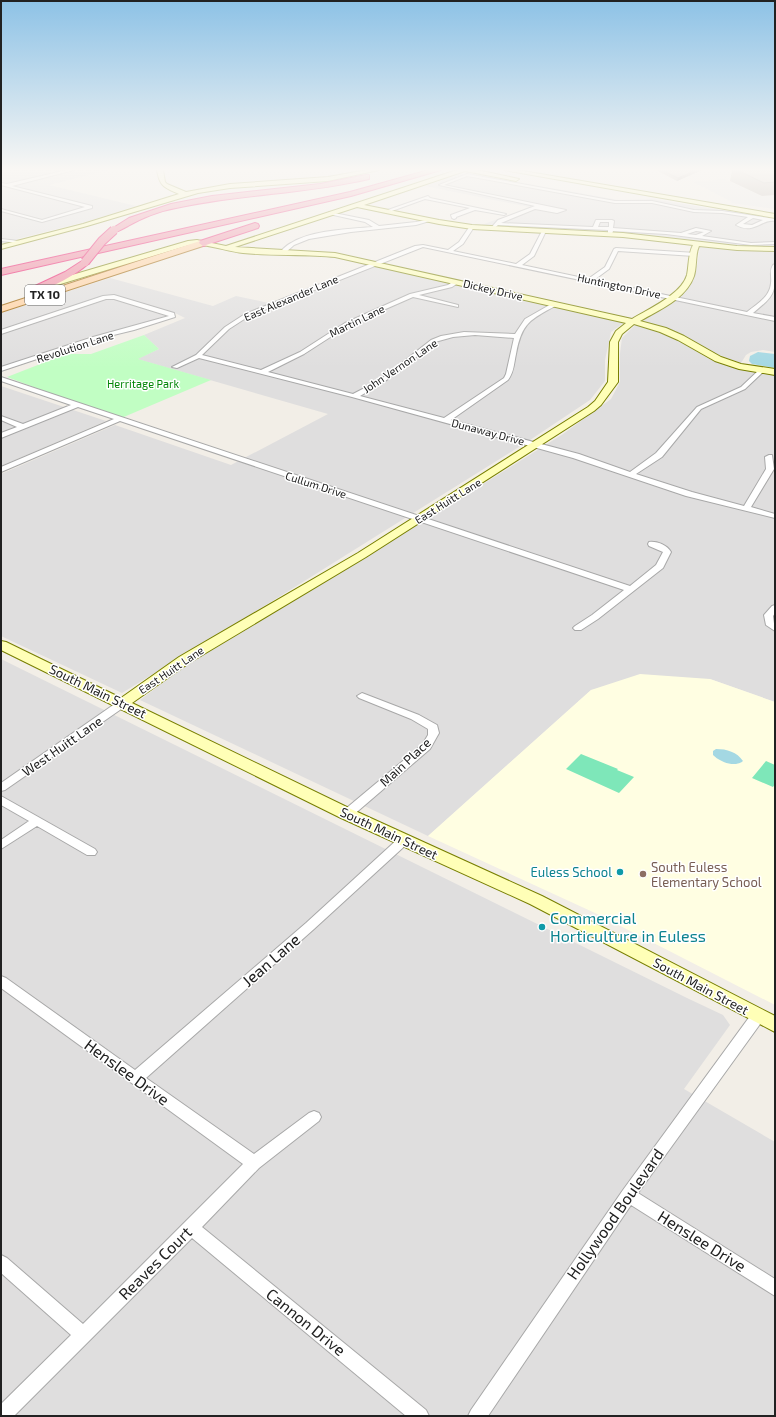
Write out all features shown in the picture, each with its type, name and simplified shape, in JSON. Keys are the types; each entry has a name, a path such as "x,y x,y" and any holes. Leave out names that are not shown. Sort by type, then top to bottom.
{"highway":[{"path":"36,289 77,269 107,236"},
{"path":"1,269 138,236"},
{"path":"1,269 145,236"},
{"path":"1,269 147,236"},
{"path":"202,243 224,236"}],"main road":[{"name":"TX 10","path":"1,309 202,243"},
{"path":"136,259 146,262"},
{"name":"TX 10","path":"1,300 36,289"}],"street":[{"path":"1,247 42,236"},
{"path":"225,248 261,236"},
{"path":"283,252 289,244 314,236"},
{"path":"449,251 461,243 466,236"},
{"path":"518,265 532,256 542,236"},
{"path":"638,236 696,245 775,249"},
{"path":"681,236 696,245"},
{"path":"696,245 704,236"},
{"path":"1,240 19,242"},
{"name":"Dickey Drive","path":"36,289 188,243 202,243 225,248 257,252 318,253 555,304 663,330 718,359 739,366 775,372"},
{"path":"589,280 602,274 608,268 616,249 696,245 775,244"},
{"name":"East Huitt Lane","path":"123,703 184,660 356,559 570,424 598,403 613,382 614,342 619,332 632,322 673,298 690,277 696,245"},
{"name":"Huntington Drive","path":"417,247 427,246 775,319"},
{"name":"East Alexander Lane","path":"175,367 198,356 233,323 247,315 417,247"},
{"path":"750,314 769,297 774,284 773,270 775,266"},
{"name":"Martin Lane","path":"263,372 302,353 347,324 412,295 450,286 456,282"},
{"path":"412,295 456,306"},
{"name":"Revolution Lane","path":"1,332 105,297 114,297 172,314 172,317 140,328 95,338 1,369"},
{"path":"446,420 506,380 509,374 518,336 523,324 527,320 555,304"},
{"name":"John Vernon Lane","path":"354,396 382,381 433,341 439,338 461,334 518,336"},
{"name":"Dunaway Drive","path":"198,356 446,420 536,445 631,474 689,494 775,516"},
{"path":"631,474 659,455 699,408 743,388 762,370"},
{"name":"Cullum Drive","path":"1,379 631,589"},
{"path":"1,436 76,405"},
{"path":"1,418 23,427"},
{"path":"1,470 119,419"},
{"path":"746,509 770,469 769,457"},
{"path":"578,628 595,617 660,566 667,552 660,546 652,544"},
{"path":"775,608 768,615 769,622 775,628"},
{"name":"South Main Street","path":"1,645 123,703 347,814 536,900 775,1025"},
{"name":"Main Place","path":"347,814 426,747 435,731 434,727 415,717 362,696"},
{"name":"West Huitt Lane","path":"1,788 123,703"},
{"path":"1,800 91,852"},
{"path":"1,845 37,821"},
{"name":"Jean Lane","path":"136,1078 310,926 404,840"},
{"name":"Henslee Drive","path":"1,981 254,1163"},
{"name":"Hollywood Boulevard","path":"477,1416 628,1195 758,1016"},
{"name":"Reaves Court","path":"1,1416 191,1228 254,1163 314,1117"},
{"name":"Henslee Drive","path":"628,1195 775,1288"},
{"name":"Cannon Drive","path":"191,1228 420,1416"},
{"path":"1,1263 83,1335"}],"shaded area":[{"path":"1,236 28,236 1,243"},
{"path":"654,236 775,236 775,247 754,247"},
{"path":"700,247 775,252 775,352 763,350 751,352 746,355 741,363 719,355 677,332 640,321 679,297 691,282 696,272"},
{"path":"375,265 625,322 611,332 605,360 605,381 590,400 530,440 122,693 1,636 1,474 115,425 231,465 328,414 137,359 159,349 144,335 185,318 175,313 137,327 89,337 1,367 1,313 110,278 213,306 236,296 278,305"},
{"path":"635,325 655,329 676,339 709,359 727,365 775,374 775,702 710,679 591,690 428,836 140,700 195,659 432,516 563,434 611,399 620,382 620,353 622,338"},
{"path":"1,386 106,421 1,466"},
{"path":"1,659 723,1015 730,1025 684,1089 775,1142 775,1416 1,1416"},
{"name":"South Euless Elementary School","path":"640,674 710,679 775,702 775,1005 595,913 428,836 591,690"}],"green space":[{"name":"Herritage Park","path":"144,335 159,349 138,359 211,380 119,419 7,377 66,354 91,354"},
{"path":"581,754 634,777 619,793 566,769"},
{"path":"766,761 775,765 775,784 773,787 752,778"}],"water":[{"path":"758,352 775,354 775,368 752,364 749,361 750,356"},
{"path":"716,749 738,755 743,761 736,764 723,762 713,755 713,751"}],"place":[{"name":"Euless School","path":"620,872"},
{"name":"South Euless Elementary School","path":"643,874"},
{"name":"Commercial Horticulture in Euless","path":"542,927"}]}
